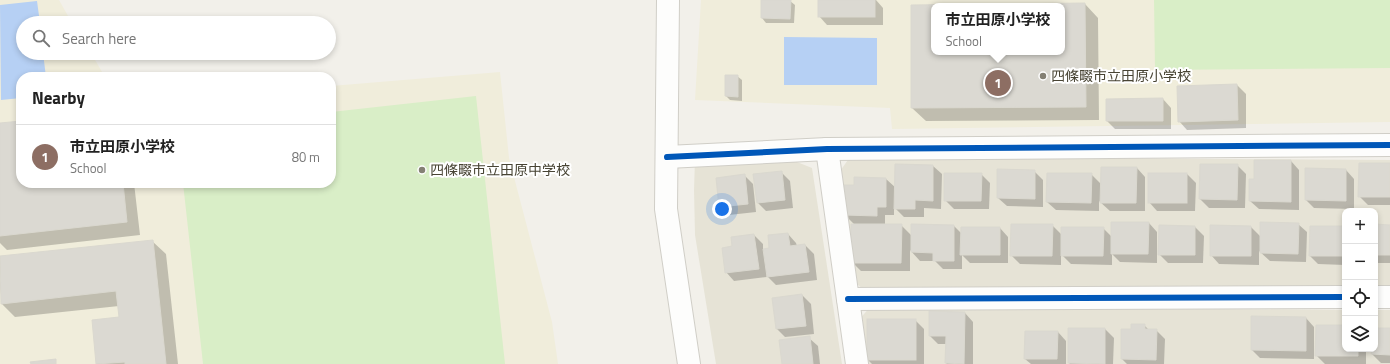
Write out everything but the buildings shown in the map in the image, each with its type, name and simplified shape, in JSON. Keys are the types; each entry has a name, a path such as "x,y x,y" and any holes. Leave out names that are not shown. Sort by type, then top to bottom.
{"street":[{"path":"668,0 666,209 689,364"},
{"path":"667,157 827,149 1390,145"},
{"path":"827,149 856,364"},
{"path":"848,298 1342,297"},
{"path":"1378,297 1390,297"}],"shaded area":[{"name":"四條畷市立田原中学校","path":"0,0 59,0 68,16 16,16 16,60 95,60 102,72 16,72 16,188 336,188 336,86 500,72 509,158 552,322 558,364 0,364"},
{"name":"四條畷市立田原小学校","path":"701,0 1390,0 1390,122 892,129 890,108 695,100"},
{"path":"850,157 1390,160 1390,289 1378,289 1378,208 1342,208 1342,289 863,289 851,279 838,174"},
{"path":"695,159 792,160 812,168 842,364 716,364 695,235"},
{"path":"871,306 1342,310 1342,352 1378,352 1378,310 1390,310 1390,364 863,364 857,322"}],"green space":[{"path":"1154,0 1390,0 1390,68 1155,70"},
{"path":"476,96 505,364 203,364 184,188 336,188 336,111"}],"water":[{"path":"37,1 39,16 16,16 16,60 44,60 45,72 16,72 16,98 1,100 0,5"},
{"path":"784,37 877,38 877,85 784,85"}],"cycle path":[{"path":"667,157 827,149 1390,145"},
{"path":"848,299 1342,297"}],"place":[{"name":"四條畷市立田原小学校","path":"1043,76"},
{"name":"市立田原小学校","path":"998,83"},
{"name":"四條畷市立田原中学校","path":"422,170"}]}
